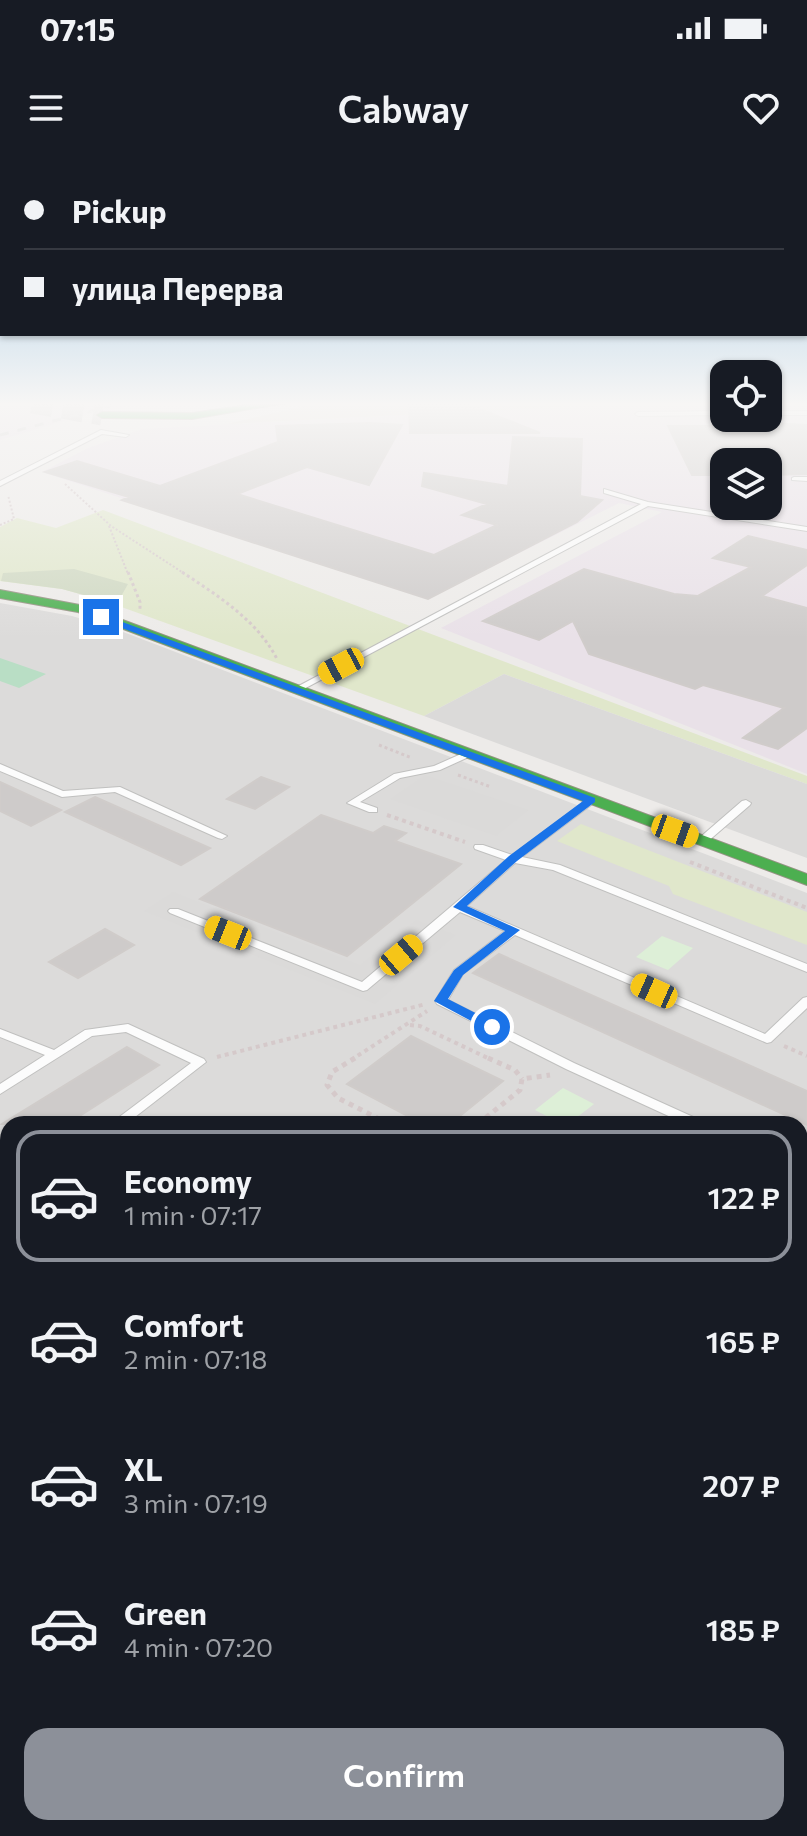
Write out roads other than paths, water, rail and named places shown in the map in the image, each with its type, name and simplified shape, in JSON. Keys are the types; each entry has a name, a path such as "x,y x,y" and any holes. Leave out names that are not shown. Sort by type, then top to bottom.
{"street":[{"path":"0,594 81,609 807,880"}],"lane":[{"path":"607,491 647,504 807,529"},
{"path":"297,689 647,504"},
{"path":"373,810 352,803 397,776 437,768 470,753"},
{"path":"0,767 62,794 116,789 222,836"},
{"path":"174,911 363,987 513,859 591,800"},
{"path":"702,841 746,803"},
{"path":"479,847 513,859 556,867 807,968"},
{"path":"459,907 767,1039 807,1001"},
{"path":"514,930 458,972 441,1001 570,1066 679,1116"},
{"path":"0,1090 89,1033 128,1028 200,1062 128,1116"},
{"path":"0,1033 56,1055"}]}
